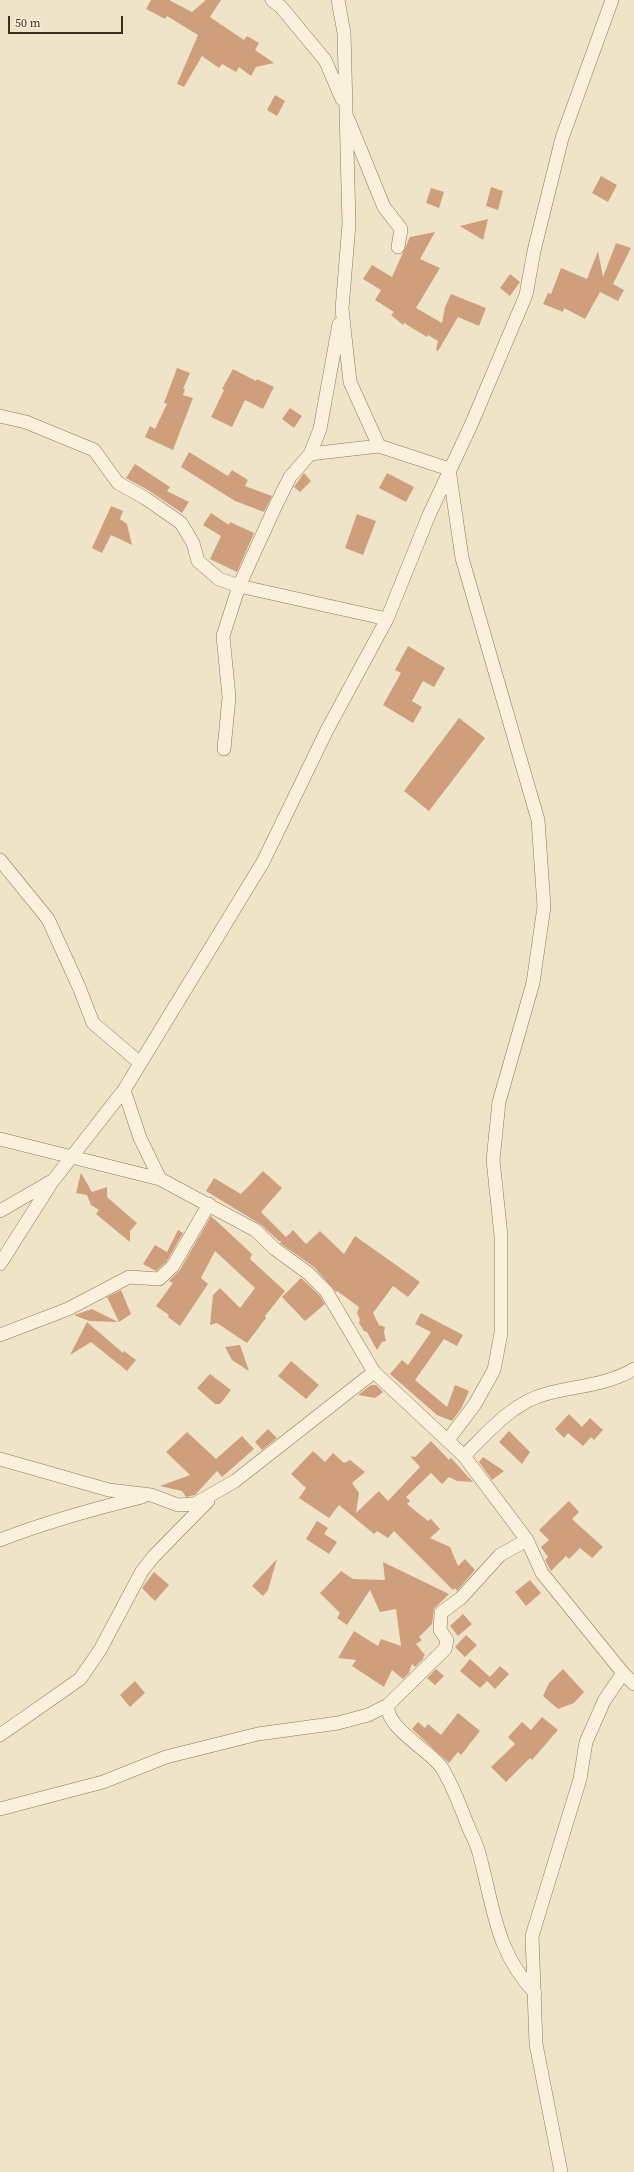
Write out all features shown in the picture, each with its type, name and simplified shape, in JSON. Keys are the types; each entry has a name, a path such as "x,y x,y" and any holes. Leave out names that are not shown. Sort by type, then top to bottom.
{"street":[{"path":"272,0 281,7 325,60 339,88 346,112 370,168 384,207 401,229 398,247"},
{"path":"224,749 229,697 223,636 239,586 290,477 310,454 320,429 342,309 350,224 344,33 338,0"},
{"path":"0,1264 52,1182 124,1090 263,862 327,730 387,619 449,469 472,425 526,295 534,251 562,138 612,0"},
{"path":"342,309 350,382 379,446"},
{"path":"0,416 26,422 94,450 118,483 145,498 181,523 193,543 198,560 219,579 239,586 387,619"},
{"path":"310,454 379,446 449,469"},
{"path":"448,1440 475,1404 494,1370 501,1333 501,1236 493,1160 499,1102 533,983 544,907 538,820 462,558 449,469"},
{"path":"0,860 48,919 79,987 93,1023 140,1063"},
{"path":"124,1090 140,1138 160,1179"},
{"path":"0,1139 160,1179 255,1230 275,1249 308,1273 326,1291 374,1372 464,1456 527,1540 542,1573 623,1673 634,1684"},
{"path":"0,1211 52,1182"},
{"path":"0,1335 68,1308 130,1277 159,1278 173,1266 209,1204"},
{"path":"464,1456 492,1427 526,1402 544,1394 628,1376 634,1369"},
{"path":"0,1460 109,1490 151,1495 178,1505 195,1504 235,1481 301,1431 374,1372"},
{"path":"0,1735 80,1679 100,1650 142,1571 154,1556 221,1489"},
{"path":"0,1540 65,1517 151,1495"},
{"path":"0,1809 103,1782 166,1757 258,1734 338,1723 368,1715 388,1705 445,1649 447,1640 440,1630 441,1613 461,1598 500,1555 527,1540"},
{"path":"561,2172 536,2044 532,1936 580,1779 586,1742 604,1701 623,1673"},
{"path":"388,1705 387,1711 404,1734 434,1758 454,1790 480,1855 491,1909 500,1937 510,1960 523,1981 535,1993"}],"building":[{"path":"151,0 169,0 192,12 206,0 221,0 210,17 244,40 247,36 259,43 255,50 274,63 256,67 251,76 239,67 236,72 222,64 219,68 202,56 184,87 177,84 198,35 167,16 165,19 146,9"},
{"path":"275,95 285,101 277,116 267,110"},
{"path":"601,176 617,185 608,202 592,193"},
{"path":"491,187 503,191 498,210 486,206"},
{"path":"431,188 444,192 439,208 426,203"},
{"path":"488,219 483,240 460,226"},
{"path":"435,232 420,259 440,268 416,308 442,323 445,307 451,294 486,308 479,326 458,317 438,351 436,350 438,341 428,335 427,337 404,323 403,325 391,315 394,312 375,300 381,290 363,279 372,265 392,277 410,237"},
{"path":"616,243 631,248 613,284 624,290 618,301 600,292 585,319 564,308 563,312 543,304 548,293 551,294 561,268 587,279 598,251 603,277"},
{"path":"510,274 520,282 510,296 500,288"},
{"path":"177,368 190,373 183,389 185,389 183,395 193,398 173,450 145,437 150,426 155,429 167,404 164,403"},
{"path":"233,369 256,381 257,379 274,387 263,409 245,400 232,427 211,417 224,390 222,389"},
{"path":"290,408 302,416 294,428 282,419"},
{"path":"189,452 228,476 232,470 248,480 245,486 272,496 264,512 235,501 181,467"},
{"path":"135,464 170,487 167,491 189,502 182,513 148,490 126,478"},
{"path":"304,473 311,481 300,492 294,487"},
{"path":"387,473 414,487 406,502 379,488"},
{"path":"111,506 123,511 120,519 127,524 132,545 111,535 102,553 92,548"},
{"path":"211,513 229,525 230,522 254,533 237,572 210,559 221,536 203,525"},
{"path":"357,514 376,521 363,555 345,548"},
{"path":"408,646 445,668 434,687 423,681 412,701 422,707 413,723 383,705 401,673 395,670"},
{"path":"459,718 485,738 429,811 404,791"},
{"path":"263,1171 282,1188 261,1212 286,1237 293,1230 306,1244 320,1231 344,1254 355,1236 420,1282 408,1297 393,1286 373,1313 379,1325 385,1327 384,1332 386,1341 382,1342 377,1350 367,1332 364,1331 359,1323 360,1320 357,1313 359,1307 337,1291 336,1292 314,1267 280,1243 282,1241 279,1241 260,1224 206,1191 214,1178 241,1194"},
{"path":"81,1173 92,1192 107,1187 107,1197 137,1223 130,1231 130,1242 96,1214 99,1210 91,1205 87,1195 76,1193"},
{"path":"211,1216 252,1254 250,1259 285,1291 265,1316 266,1318 247,1343 217,1323 210,1325 213,1295 220,1288 240,1308 255,1288 215,1251 201,1278 208,1284 180,1326 168,1317 169,1315 156,1306 173,1283 169,1281 180,1270"},
{"path":"178,1230 183,1233 167,1261 156,1271 143,1264 155,1245 167,1252"},
{"path":"301,1278 320,1296 325,1304 305,1321 282,1297"},
{"path":"121,1290 131,1314 119,1322 107,1297"},
{"path":"92,1309 118,1322 89,1321 74,1315"},
{"path":"421,1313 463,1335 457,1346 444,1339 415,1380 447,1407 455,1385 469,1391 462,1407 452,1421 437,1415 390,1374 402,1360 408,1365 431,1332 415,1324"},
{"path":"87,1322 123,1353 124,1351 136,1360 127,1371 91,1342 70,1355"},
{"path":"240,1345 249,1371 232,1360 225,1347"},
{"path":"291,1361 319,1385 306,1399 278,1376"},
{"path":"210,1374 231,1390 220,1404 215,1404 197,1388"},
{"path":"371,1385 376,1385 383,1392 375,1398 358,1395"},
{"path":"569,1414 582,1427 590,1418 603,1430 594,1440 591,1437 583,1446 568,1433 564,1438 555,1429"},
{"path":"268,1429 277,1438 262,1450 255,1442"},
{"path":"509,1431 530,1452 522,1464 499,1442"},
{"path":"187,1432 216,1459 242,1436 254,1449 222,1477 217,1471 195,1495 186,1497 182,1491 160,1486 190,1475 166,1452"},
{"path":"431,1441 449,1460 451,1458 473,1482 457,1481 449,1477 442,1484 431,1473 406,1497 410,1501 407,1504 428,1521 431,1519 440,1529 430,1538 450,1547 458,1566 465,1559 475,1570 457,1591 455,1588 453,1590 394,1531 388,1538 377,1531 374,1534 339,1505 329,1518 299,1498 306,1488 291,1474 313,1451 325,1462 333,1453 344,1463 350,1460 365,1472 352,1483 359,1493 356,1513 379,1491 388,1501 420,1467 410,1456 415,1457"},
{"path":"483,1457 504,1471 492,1480 479,1462"},
{"path":"569,1501 579,1512 572,1519 603,1547 592,1558 580,1548 569,1559 566,1556 551,1571 545,1560 548,1557 541,1547 549,1540 539,1530"},
{"path":"317,1521 328,1528 324,1534 337,1542 329,1554 306,1539"},
{"path":"277,1559 268,1590 263,1596 252,1586"},
{"path":"383,1562 449,1594 434,1609 432,1624 419,1637 422,1640 416,1644 425,1655 423,1657 424,1658 415,1667 412,1664 409,1673 403,1679 392,1670 384,1687 352,1666 356,1660 338,1658 354,1631 378,1646 381,1639 401,1646 396,1609 380,1612 370,1590 347,1625 337,1618 340,1613 320,1593 341,1571 353,1579 385,1580"},
{"path":"154,1572 169,1585 155,1601 142,1588"},
{"path":"530,1580 541,1593 526,1606 515,1592"},
{"path":"463,1614 472,1624 458,1636 450,1626"},
{"path":"466,1635 477,1645 465,1657 455,1647"},
{"path":"470,1659 490,1677 500,1666 509,1674 495,1689 487,1681 480,1688 460,1671"},
{"path":"436,1669 444,1676 435,1685 427,1678"},
{"path":"563,1669 584,1692 574,1703 558,1709 543,1696 549,1683"},
{"path":"135,1681 145,1693 130,1707 120,1695"},
{"path":"458,1713 480,1731 461,1755 458,1752 449,1763 412,1729 418,1722 425,1728 428,1724 441,1735"},
{"path":"542,1717 558,1730 532,1760 530,1758 506,1782 491,1767 515,1744 508,1737 522,1722 531,1730"}]}
